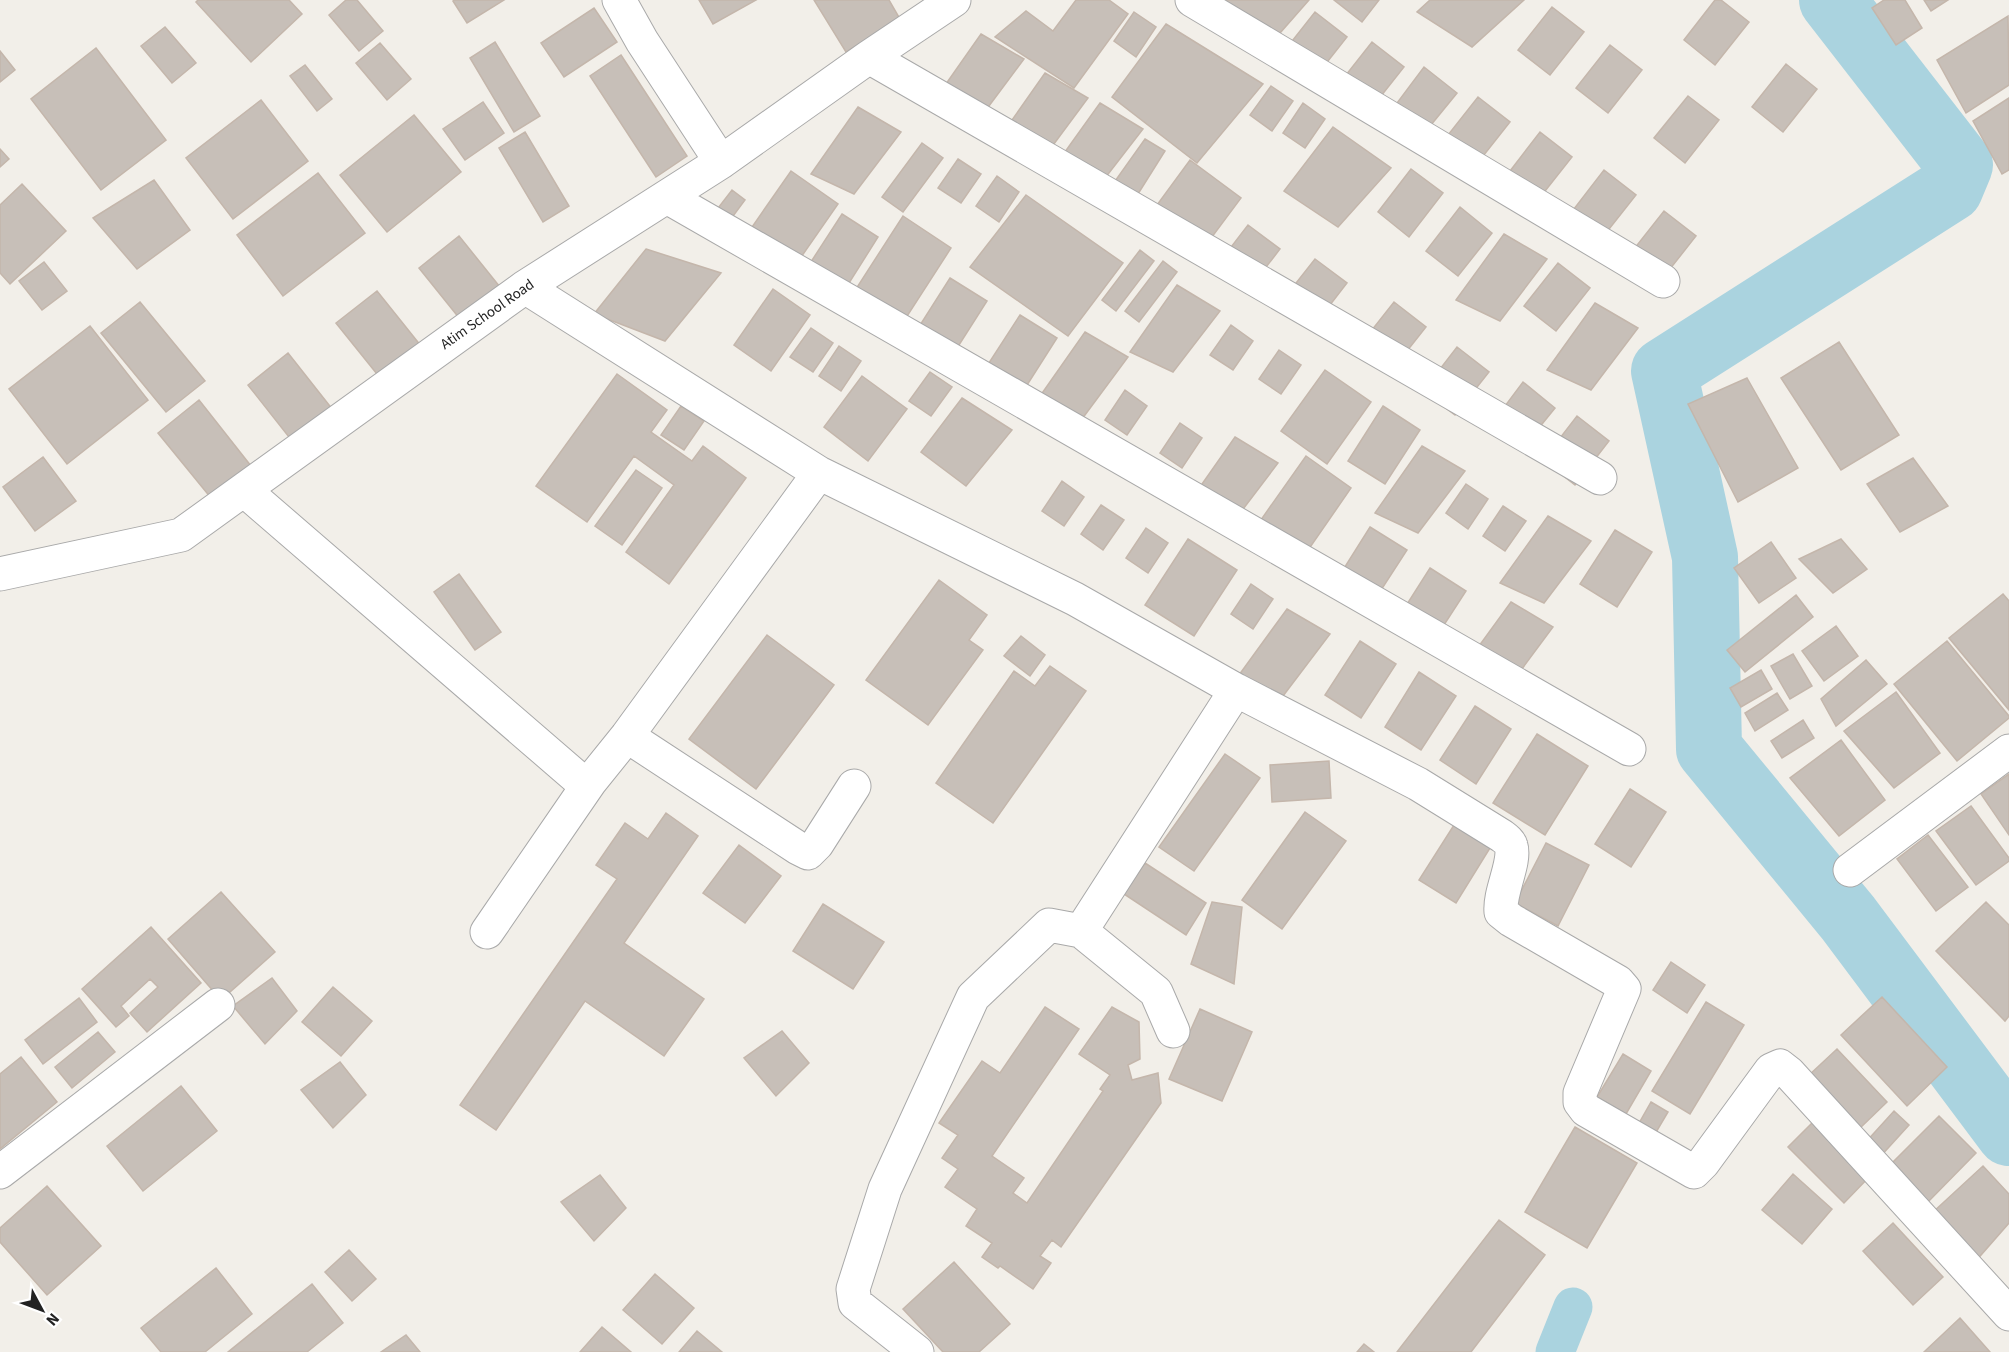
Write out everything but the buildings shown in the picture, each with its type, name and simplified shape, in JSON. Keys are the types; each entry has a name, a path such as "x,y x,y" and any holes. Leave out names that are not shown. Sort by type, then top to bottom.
{"street":[{"path":"619,0 642,41 721,162"},
{"name":"Atim School Road","path":"0,573 181,535 525,286 721,162 868,57 954,0"},
{"path":"1192,0 1664,281"},
{"path":"868,57 1600,478"},
{"path":"667,197 1629,749"},
{"path":"525,286 819,473 1075,599 1236,690 1418,784 1502,836 1511,844 1513,854 1500,901 1501,912 1618,982 1624,989 1581,1093 1580,1102 1586,1110 1694,1172 1771,1070 1780,1066 1789,1073 2009,1314"},
{"path":"488,932 590,782 627,736 819,473"},
{"path":"244,490 582,782 590,782"},
{"path":"1081,931 1236,690"},
{"path":"627,736 808,853 817,844 854,786"},
{"path":"1850,870 2009,751"},
{"path":"917,1352 855,1303 853,1289 885,1189 973,997 1049,925 1081,931 1156,992 1173,1031"},
{"path":"0,1172 218,1005"}],"waterway":[{"path":"1832,0 1960,165 1950,189 1664,371 1705,557 1709,749 1848,918 2009,1133"},
{"path":"1555,1352 1573,1307"}]}
